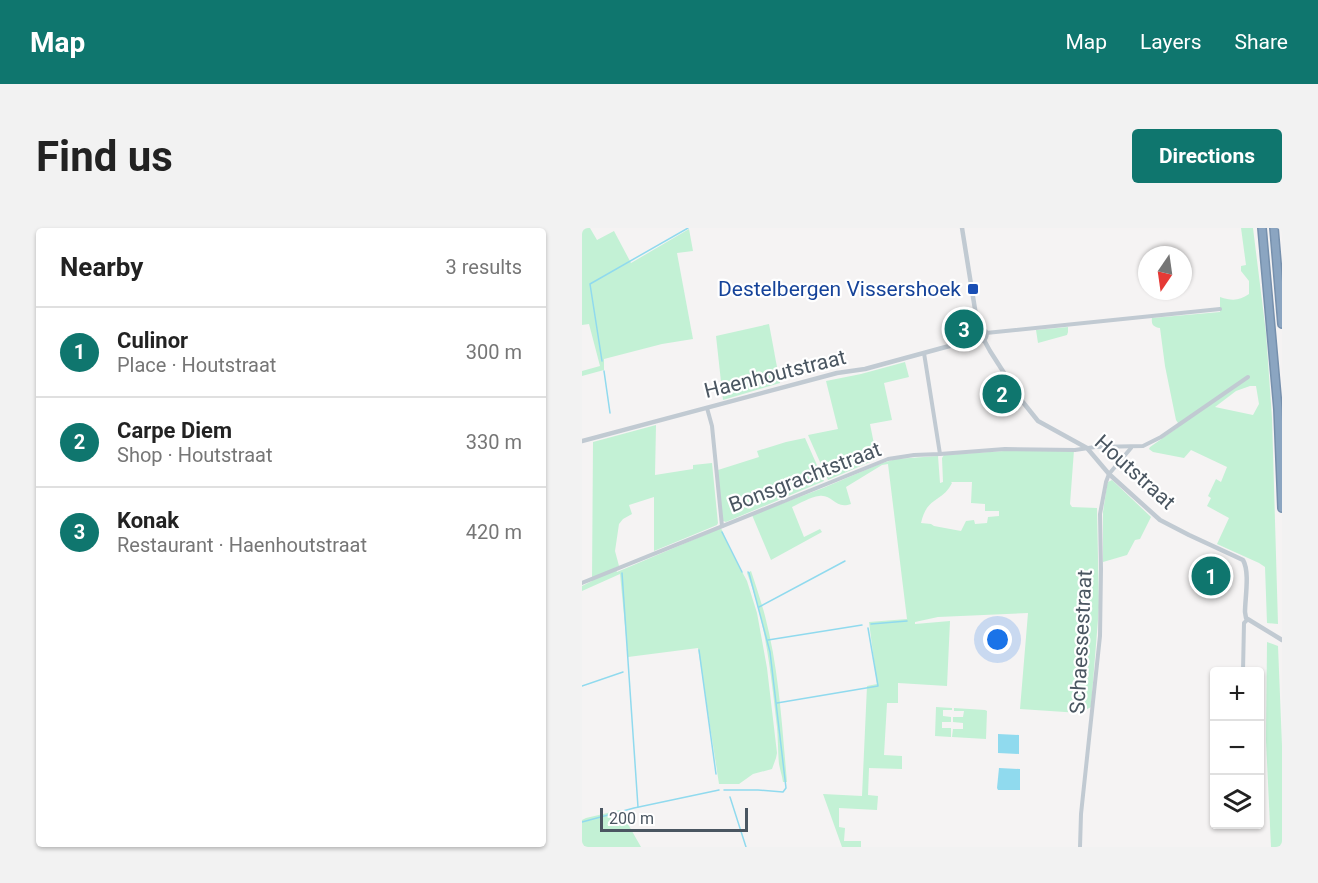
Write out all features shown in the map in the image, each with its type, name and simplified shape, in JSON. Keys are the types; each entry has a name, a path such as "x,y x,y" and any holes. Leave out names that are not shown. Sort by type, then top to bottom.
{"highway":[{"path":"1262,228 1278,409 1282,508"},
{"path":"1274,228 1282,324"}],"street":[{"path":"962,228 978,328"},
{"path":"986,333 1220,309"},
{"path":"978,328 984,329 986,333 984,340 979,341 975,339 973,332 978,328"},
{"name":"Haenhoutstraat","path":"582,441 975,339"},
{"name":"Houtstraat","path":"984,340 1033,416 1046,426 1087,448 1109,474 1160,520 1243,560 1247,571 1245,612 1247,620 1244,623 1243,667"},
{"path":"924,353 940,454"},
{"path":"1087,448 1150,444 1248,377"},
{"path":"707,408 712,426 722,525"},
{"name":"Schaessestraat","path":"1080,847 1081,814 1100,636 1100,514 1109,474 1131,447"},
{"name":"Bonsgrachtstraat","path":"582,583 888,459 1005,449 1075,450 1087,448"},
{"path":"1247,620 1282,640"}],"green space":[{"path":"582,228 590,228 597,240 614,231 631,263 689,229 693,251 677,253 693,339 662,344 604,359 604,370 582,376 582,371 600,366 589,324 582,325"},
{"path":"1241,228 1253,228 1266,333 1272,418 1278,624 1267,623 1265,567 1217,544 1229,518 1207,506 1211,498 1208,496 1216,479 1221,482 1227,467 1191,450 1184,458 1153,452 1149,449 1180,426 1176,420 1160,328 1153,325 1152,318 1220,312 1220,297 1235,300 1249,294 1249,281 1241,271 1241,266 1246,265","holes":["1256,386 1259,404 1253,415 1215,407 1236,391"]},
{"path":"769,324 780,383 723,400 716,336"},
{"path":"1068,327 1067,335 1038,343 1036,330"},
{"path":"905,362 909,377 884,383 892,420 870,424 877,459 828,480 808,435 838,429 826,381"},
{"path":"656,425 655,475 693,469 693,465 712,463 718,523 654,551 654,497 629,505 632,514 619,524 615,551 619,566 615,568 617,572 721,528 747,581 757,613 767,668 777,753 772,769 753,774 739,784 719,784 698,648 628,657 620,574 582,591 582,586 592,581 593,442"},
{"path":"805,438 824,481 726,522 723,521 718,470 759,457 757,451"},
{"path":"1074,450 1070,504 1072,507 1097,508 1099,607 1091,707 1080,713 1020,709 1028,613 938,617 915,622 915,624 950,621 947,686 898,683 898,703 887,703 884,755 902,756 902,769 869,768 868,795 878,796 877,810 839,808 839,827 845,828 844,841 861,841 861,847 842,847 823,794 862,796 867,686 877,684 869,622 907,619 888,464 882,465 846,487 851,504 841,505 828,497 819,496 792,507 804,537 820,529 822,532 771,560 752,515 896,459 938,456 940,483 943,482 942,458 944,455","holes":["951,482 972,482 971,503 985,504 985,511 999,511 999,516 988,517 987,523 975,524 974,520 966,521 961,531 921,523 927,508 944,494"]},
{"path":"1112,480 1151,517 1140,539 1135,540 1127,555 1103,562 1103,512 1107,485"},
{"path":"751,571 774,656 787,782 783,782 779,764 770,668 759,610 747,573"},
{"path":"1267,642 1278,646 1282,746 1282,847 1271,847 1266,740"},
{"path":"936,707 952,708 952,710 943,710 943,716 951,717 951,722 942,722 942,728 951,728 951,737 935,736"},
{"path":"954,708 987,711 986,739 952,737 953,729 963,729 963,723 953,722 953,717 963,717 964,711 954,711"},
{"path":"620,810 641,847 582,847 582,820"}],"water":[{"path":"998,734 1019,735 1019,754 998,753"},
{"path":"999,768 1020,769 1020,790 998,790"}],"waterway":[{"path":"602,361 590,284 688,228"},
{"path":"604,371 610,413"},
{"path":"722,532 742,572"},
{"path":"759,607 845,561"},
{"path":"724,790 783,792 786,788 770,652 748,572"},
{"path":"622,573 638,807"},
{"path":"871,624 907,621"},
{"path":"768,640 862,625"},
{"path":"777,703 878,686 868,628"},
{"path":"699,650 716,774"},
{"path":"582,686 623,672"},
{"path":"582,822 634,808 719,790"},
{"path":"730,797 746,847"}],"place":[{"name":"Destelbergen Vissershoek","path":"973,289"},
{"name":"Konak","path":"964,329"},
{"name":"Carpe Diem","path":"1002,394"},
{"name":"Culinor","path":"1211,576"}]}
